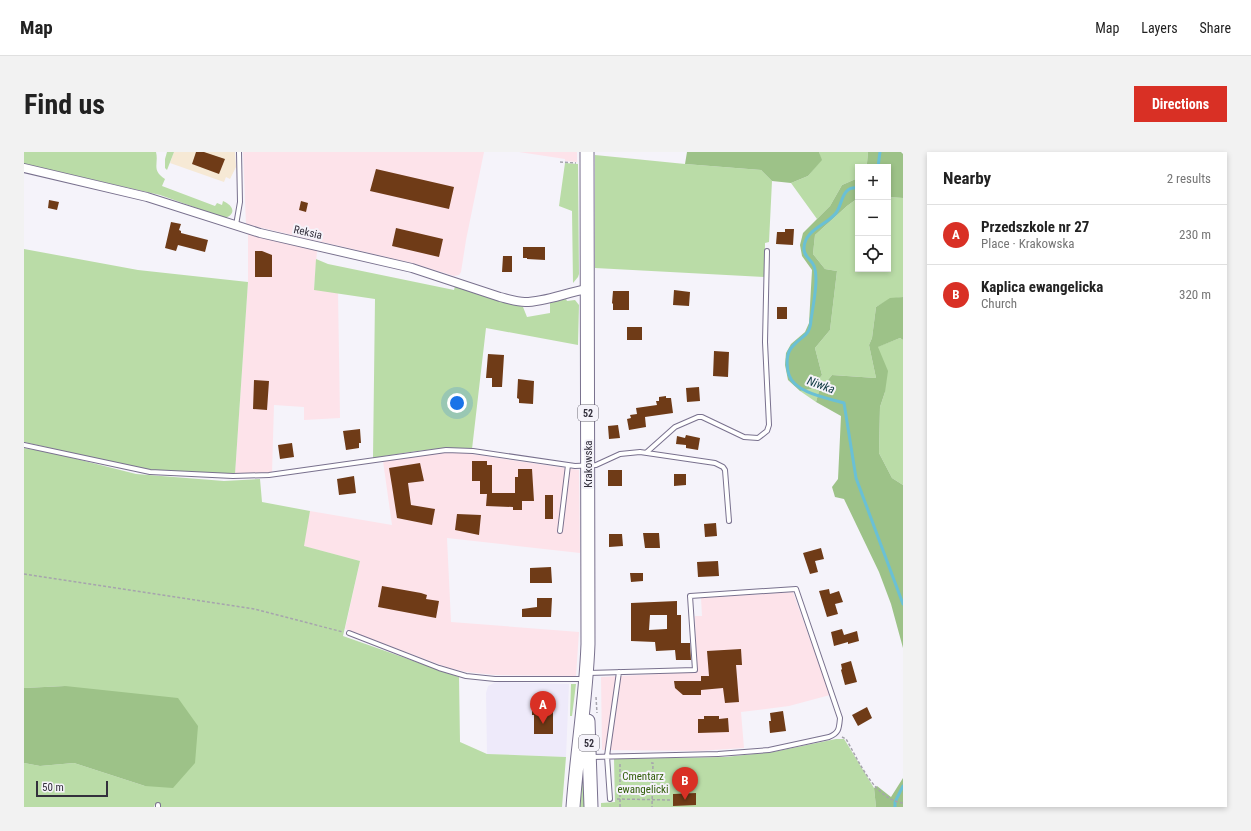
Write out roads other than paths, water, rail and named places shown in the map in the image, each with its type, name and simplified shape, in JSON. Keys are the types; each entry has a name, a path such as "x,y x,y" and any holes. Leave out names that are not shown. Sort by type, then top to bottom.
{"main road":[{"name":"Krakowska","path":"583,158 588,289 589,622 587,676 591,807"},
{"name":"Krakowska","path":"574,807 580,726 587,676"}],"street":[{"name":"Reksia","path":"24,168 147,197 260,233 412,268 513,300 525,302 588,289"}],"lane":[{"path":"236,225 240,202 239,152"},
{"path":"647,452 675,427 698,417 702,417 744,437 758,438 767,431 769,425 765,342 767,251"},
{"path":"24,445 143,471 233,476 268,475 446,450 473,451 568,465 588,466 596,465 620,454 647,452 715,463 723,467 725,470 730,521"},
{"path":"560,531 568,465"},
{"path":"349,633 439,668 466,676 495,679 587,676 619,672 695,670 690,596 796,589 840,718 838,729 835,734 828,737 769,750 718,754 589,757"},
{"path":"610,799 607,756 619,672"}],"waterway":[{"name":"Niwka","path":"878,164 880,152"},
{"name":"Niwka","path":"855,188 852,188 845,193 836,213 812,232 805,242 804,251 813,264 815,271 816,285 814,300 809,330 796,342 789,352 787,368 792,381 798,386 812,394 844,403 856,478 903,604"},
{"name":"Niwka","path":"895,807 895,802 903,786"}],"place":[{"name":"Przedszkole nr 27","path":"543,724"},
{"name":"Kaplica ewangelicka","path":"685,800"}],"park label":[{"name":"Cmentarz ewangelicki","path":"643,782"}]}
